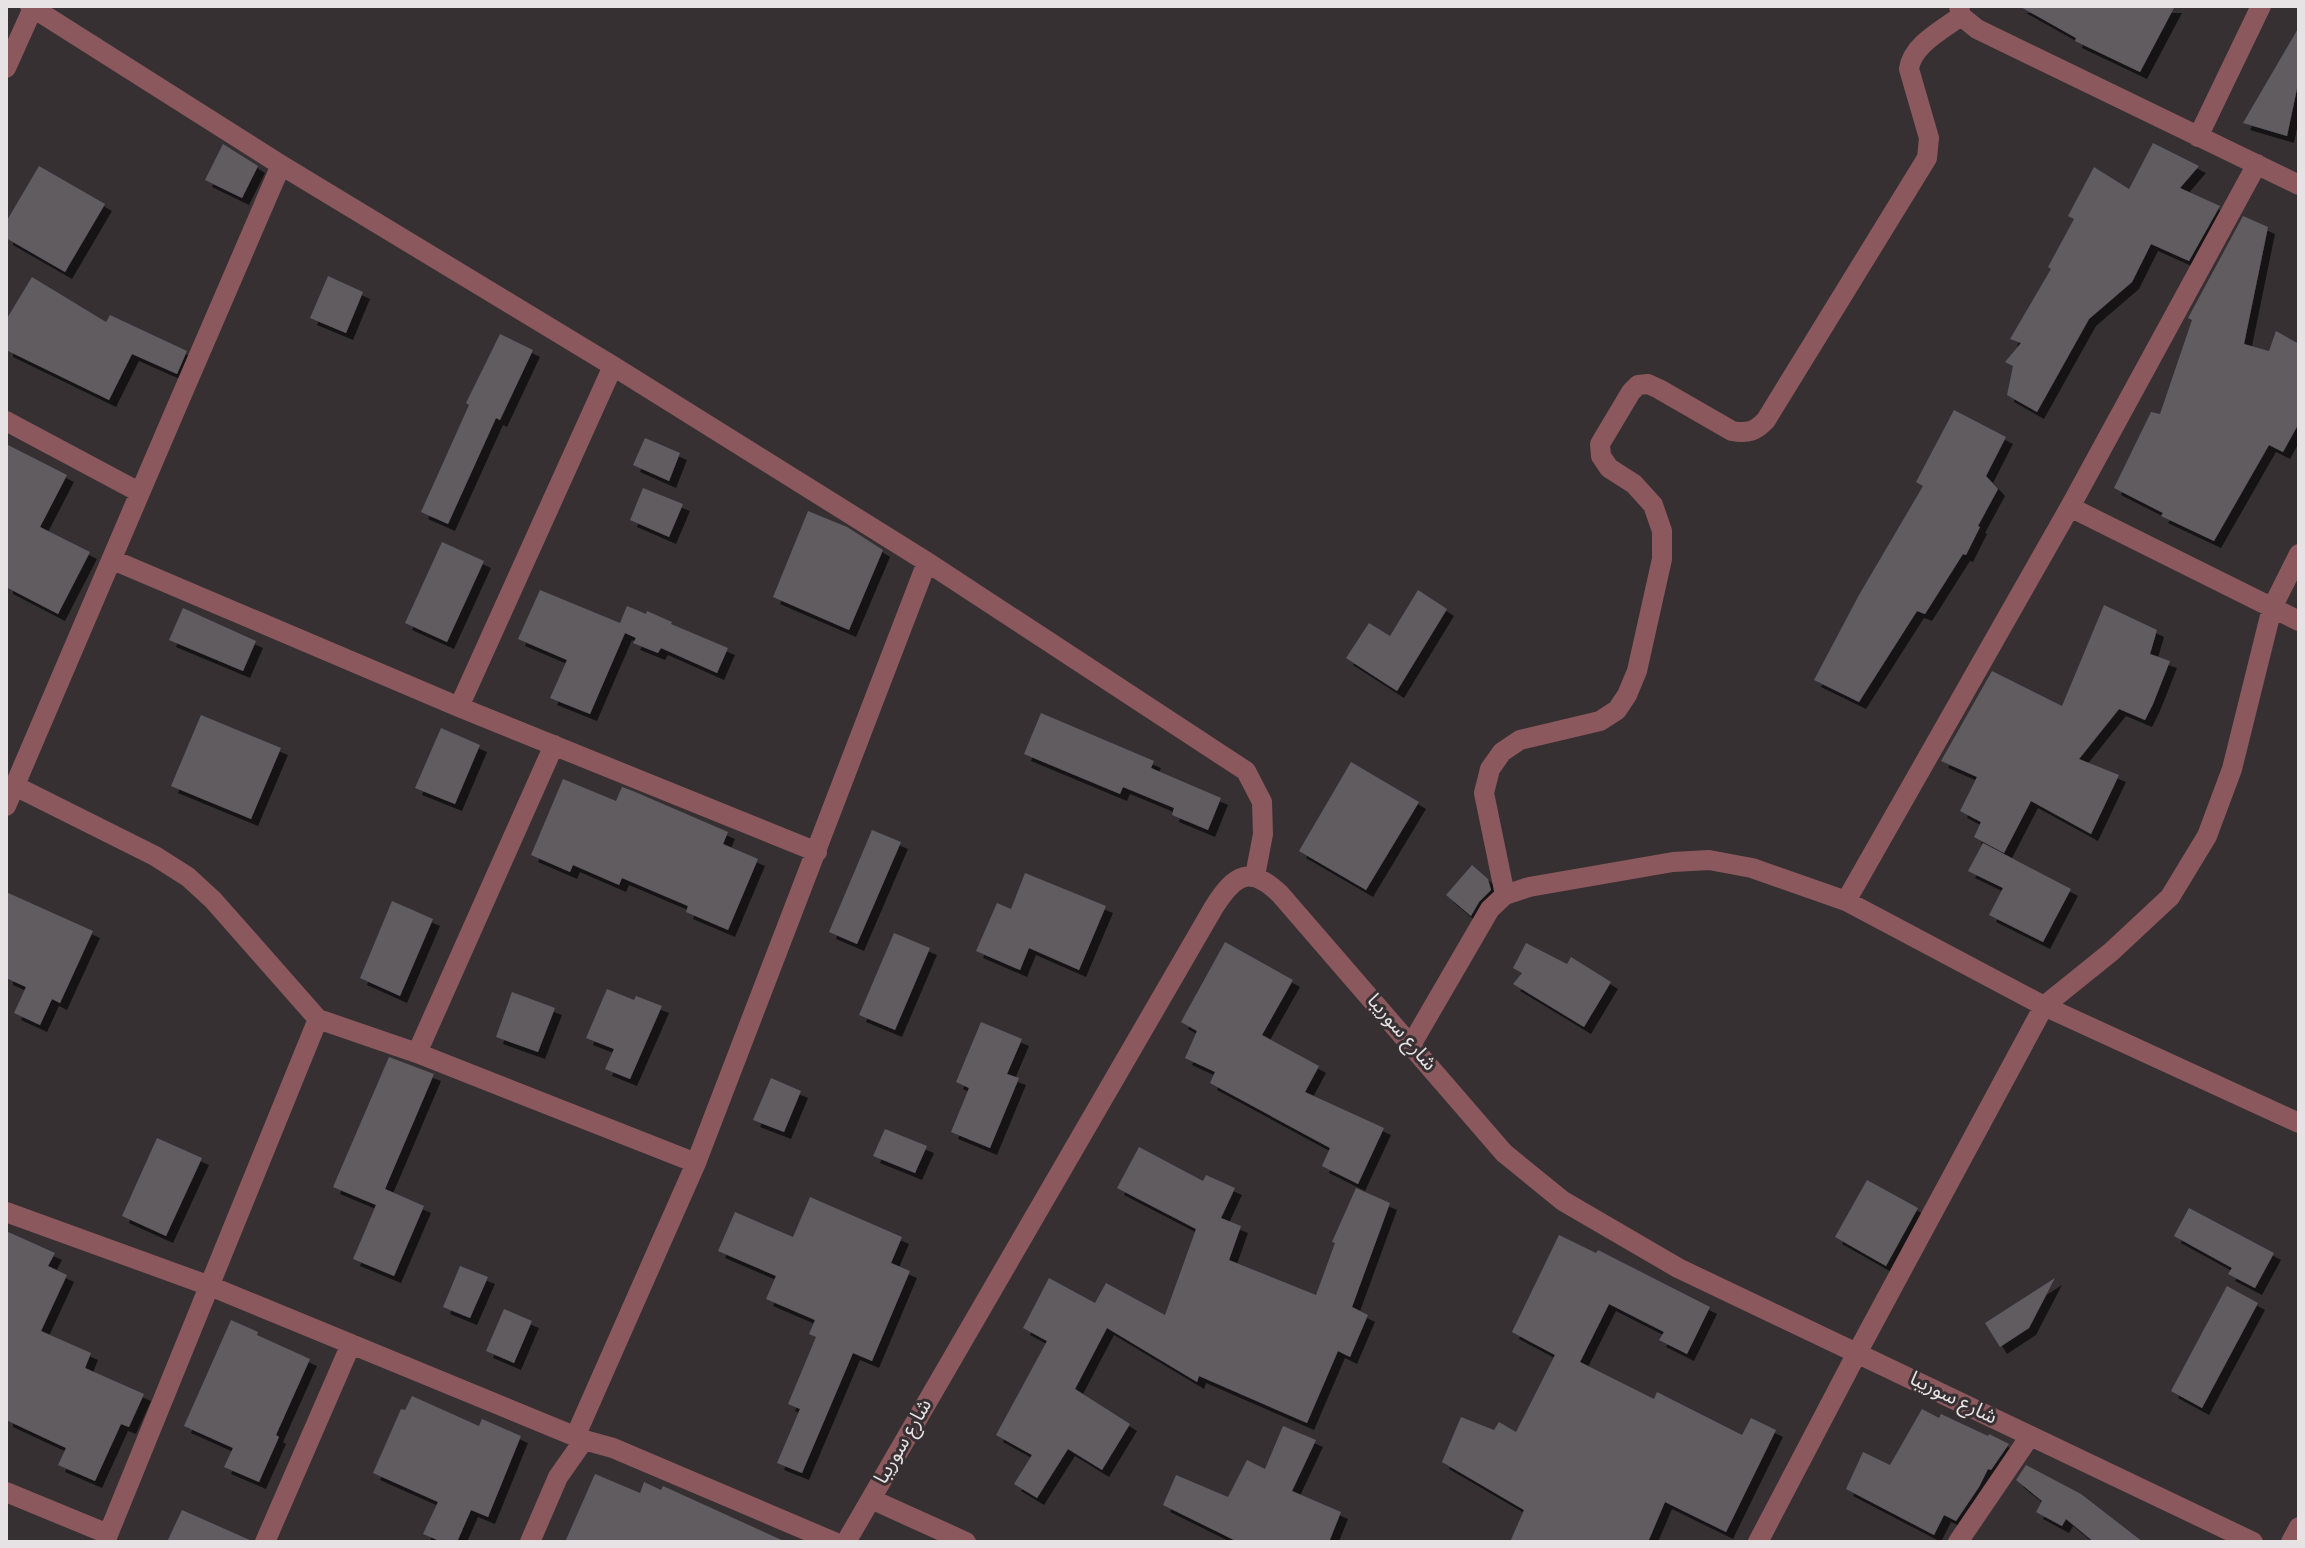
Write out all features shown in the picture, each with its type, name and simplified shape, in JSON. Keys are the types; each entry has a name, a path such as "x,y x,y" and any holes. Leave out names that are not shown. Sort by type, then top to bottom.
{"street":[{"path":"2198,137 2261,6"},
{"path":"6,68 31,7 281,165 613,366 927,562 1246,771 1262,802 1263,834 1255,876"},
{"path":"1505,895 1484,793 1490,769 1502,752 1520,740 1600,721 1617,710 1637,671 1662,559 1662,531 1653,505 1634,484 1609,468 1601,456 1600,444 1638,385 1648,384 1659,389 1732,431 1743,433 1757,430 1766,420 1927,158 1929,138 1909,69 1910,59 1960,11 1977,29 2299,185"},
{"path":"1846,901 2070,507 2257,164"},
{"path":"6,806 281,165"},
{"path":"459,707 613,366"},
{"path":"6,421 139,492"},
{"path":"2070,507 2299,621"},
{"path":"1758,1542 2044,1006 2111,952 2170,897 2207,836 2232,769 2272,608 2299,554"},
{"path":"113,560 459,707 817,852"},
{"path":"530,1542 558,1477 580,1438 696,1163 927,562"},
{"path":"417,1053 554,745"},
{"path":"15,786 155,856 188,877 213,900 318,1019 417,1053 696,1163"},
{"path":"1411,1045 1490,909 1505,895 1529,887 1659,864 1709,860 1752,868 1846,901 2044,1006 2299,1123"},
{"name":"شارع سوريبا","path":"846,1542 1214,907 1227,887 1241,877 1255,876 1280,894 1504,1153 1563,1201 1678,1268 2253,1542"},
{"path":"6,1492 107,1538 318,1019"},
{"path":"6,1212 210,1286 580,1438 613,1448 834,1542"},
{"path":"265,1542 351,1344"},
{"path":"1958,1542 2030,1436"},
{"path":"871,1499 966,1542"},
{"path":"2291,1542 2299,1527"}],"building":[{"path":"2019,6 2175,6 2140,72 2075,41 2076,38"},
{"path":"2299,27 2299,79 2287,136 2243,123"},
{"path":"2153,143 2199,166 2180,188 2220,206 2189,261 2151,244 2132,282 2089,319 2037,412 2007,395 2013,366 2005,362 2021,343 2010,339 2051,269 2048,267 2074,219 2068,216 2094,167 2129,189"},
{"path":"223,144 258,166 242,198 205,180"},
{"path":"39,166 105,204 65,272 6,238 6,222"},
{"path":"2243,216 2268,227 2244,344 2269,351 2276,331 2299,344 2299,423 2283,452 2269,445 2214,541 2161,516 2163,513 2114,488 2151,412 2160,414 2192,320 2188,318"},
{"path":"328,276 363,292 346,333 310,318"},
{"path":"32,277 106,322 110,315 187,351 177,374 132,354 109,400 6,350 6,320"},
{"path":"500,334 533,350 500,420 496,418 448,524 421,512 469,405 466,403"},
{"path":"1954,410 2006,437 1986,476 1998,489 1966,555 1963,554 1925,614 1917,611 1859,702 1814,680 1859,595 1923,486 1916,482"},
{"path":"645,438 680,453 669,481 633,465"},
{"path":"6,444 67,475 40,527 90,552 58,614 6,587"},
{"path":"643,488 683,504 669,537 630,520"},
{"path":"808,511 847,527 883,550 849,630 773,597"},
{"path":"442,542 484,561 447,642 405,623"},
{"path":"540,590 620,623 627,606 646,614 647,611 728,648 717,673 661,648 658,653 633,643 636,638 625,633 590,714 550,698 567,660 518,639"},
{"path":"1418,590 1447,609 1397,691 1346,658 1369,623 1390,636"},
{"path":"2104,605 2157,630 2150,654 2170,661 2153,704 2145,720 2119,709 2079,759 2119,775 2091,834 2031,801 2004,853 1974,837 1981,822 1960,811 1977,777 1941,761 1992,671 2062,706"},
{"path":"183,608 256,641 243,671 169,640"},
{"path":"1041,713 1154,761 1151,768 1221,798 1208,830 1172,815 1174,808 1123,787 1120,794 1024,754"},
{"path":"201,715 281,748 251,819 171,786"},
{"path":"441,728 480,745 455,804 415,788"},
{"path":"1351,762 1419,802 1366,890 1299,851"},
{"path":"563,779 616,801 622,787 633,791 728,832 723,844 758,859 728,930 686,912 688,906 622,878 619,885 573,865 570,872 531,855"},
{"path":"872,830 901,842 857,944 829,932"},
{"path":"1983,843 2071,889 2043,942 1989,915 2003,888 1968,871"},
{"path":"1472,865 1488,879 1491,890 1471,916 1446,895"},
{"path":"1025,873 1106,906 1079,970 1029,948 1020,970 976,951 997,903 1011,909"},
{"path":"6,892 93,931 60,1003 52,999 40,1025 14,1013 26,987 6,978"},
{"path":"392,901 433,919 400,996 360,978"},
{"path":"894,933 930,948 895,1030 859,1015"},
{"path":"1225,942 1293,980 1262,1035 1319,1066 1305,1092 1384,1128 1358,1184 1322,1166 1330,1148 1210,1083 1215,1072 1185,1058 1197,1031 1181,1022"},
{"path":"1526,943 1567,964 1571,957 1611,982 1584,1027 1513,984 1522,973 1513,968"},
{"path":"607,989 634,1000 636,996 662,1006 630,1079 605,1069 614,1049 586,1038"},
{"path":"512,992 555,1008 538,1052 496,1037"},
{"path":"981,1022 1022,1039 1007,1074 1019,1078 990,1148 951,1132 969,1088 956,1082"},
{"path":"389,1057 434,1074 385,1189 424,1206 394,1276 353,1259 376,1205 333,1187"},
{"path":"771,1078 801,1091 784,1132 753,1120"},
{"path":"885,1129 927,1146 915,1173 873,1156"},
{"path":"157,1138 202,1158 166,1236 122,1216"},
{"path":"1139,1147 1203,1181 1206,1175 1235,1188 1221,1218 1241,1226 1229,1260 1316,1295 1335,1243 1332,1242 1356,1188 1390,1203 1352,1307 1368,1315 1350,1357 1338,1351 1307,1423 1199,1376 1197,1382 1107,1328 1075,1389 1130,1424 1102,1470 1068,1449 1037,1498 1014,1484 1032,1455 996,1435 1047,1341 1023,1328 1049,1278 1095,1303 1106,1283 1165,1315 1196,1229 1117,1188"},
{"path":"1867,1180 1918,1208 1886,1266 1835,1237"},
{"path":"810,1197 902,1237 891,1263 910,1271 872,1361 853,1353 802,1473 777,1463 800,1409 788,1404 816,1337 809,1334 815,1320 766,1299 776,1276 718,1251 735,1212 793,1237"},
{"path":"2189,1208 2274,1253 2255,1288 2228,1274 2232,1268 2174,1236"},
{"path":"6,1231 55,1253 48,1266 67,1275 41,1331 91,1353 85,1368 144,1394 129,1427 121,1424 95,1481 58,1465 66,1448 6,1420"},
{"path":"1559,1235 1596,1253 1598,1250 1710,1307 1687,1354 1659,1340 1664,1332 1609,1304 1580,1362 1654,1399 1657,1392 1742,1435 1751,1418 1776,1430 1726,1532 1665,1502 1648,1542 1510,1542 1524,1510 1442,1462 1461,1417 1494,1430 1499,1422 1516,1432 1555,1355 1512,1332"},
{"path":"460,1266 488,1277 470,1318 443,1307"},
{"path":"2055,1278 2029,1328 2000,1347 1985,1323"},
{"path":"2227,1286 2258,1303 2202,1408 2171,1391"},
{"path":"504,1309 532,1321 514,1363 486,1351"},
{"path":"231,1320 310,1359 259,1482 224,1467 233,1448 184,1426"},
{"path":"412,1396 479,1426 482,1419 521,1436 488,1517 471,1510 457,1542 442,1542 423,1534 438,1502 373,1473 401,1409 405,1410"},
{"path":"1922,1409 1939,1418 1941,1414 2009,1444 1991,1470 1988,1469 1956,1521 1944,1515 1934,1535 1846,1489 1863,1452 1890,1465"},
{"path":"1283,1426 1316,1440 1292,1491 1341,1512 1329,1542 1238,1542 1163,1505 1176,1475 1228,1497 1247,1460 1265,1469"},
{"path":"2026,1465 2081,1494 2143,1542 2094,1542 2066,1519 2062,1526 2036,1512 2042,1501 2016,1480"},
{"path":"595,1474 640,1493 644,1482 661,1490 663,1486 786,1542 565,1542"},
{"path":"182,1510 252,1541 252,1542 167,1542"}]}
